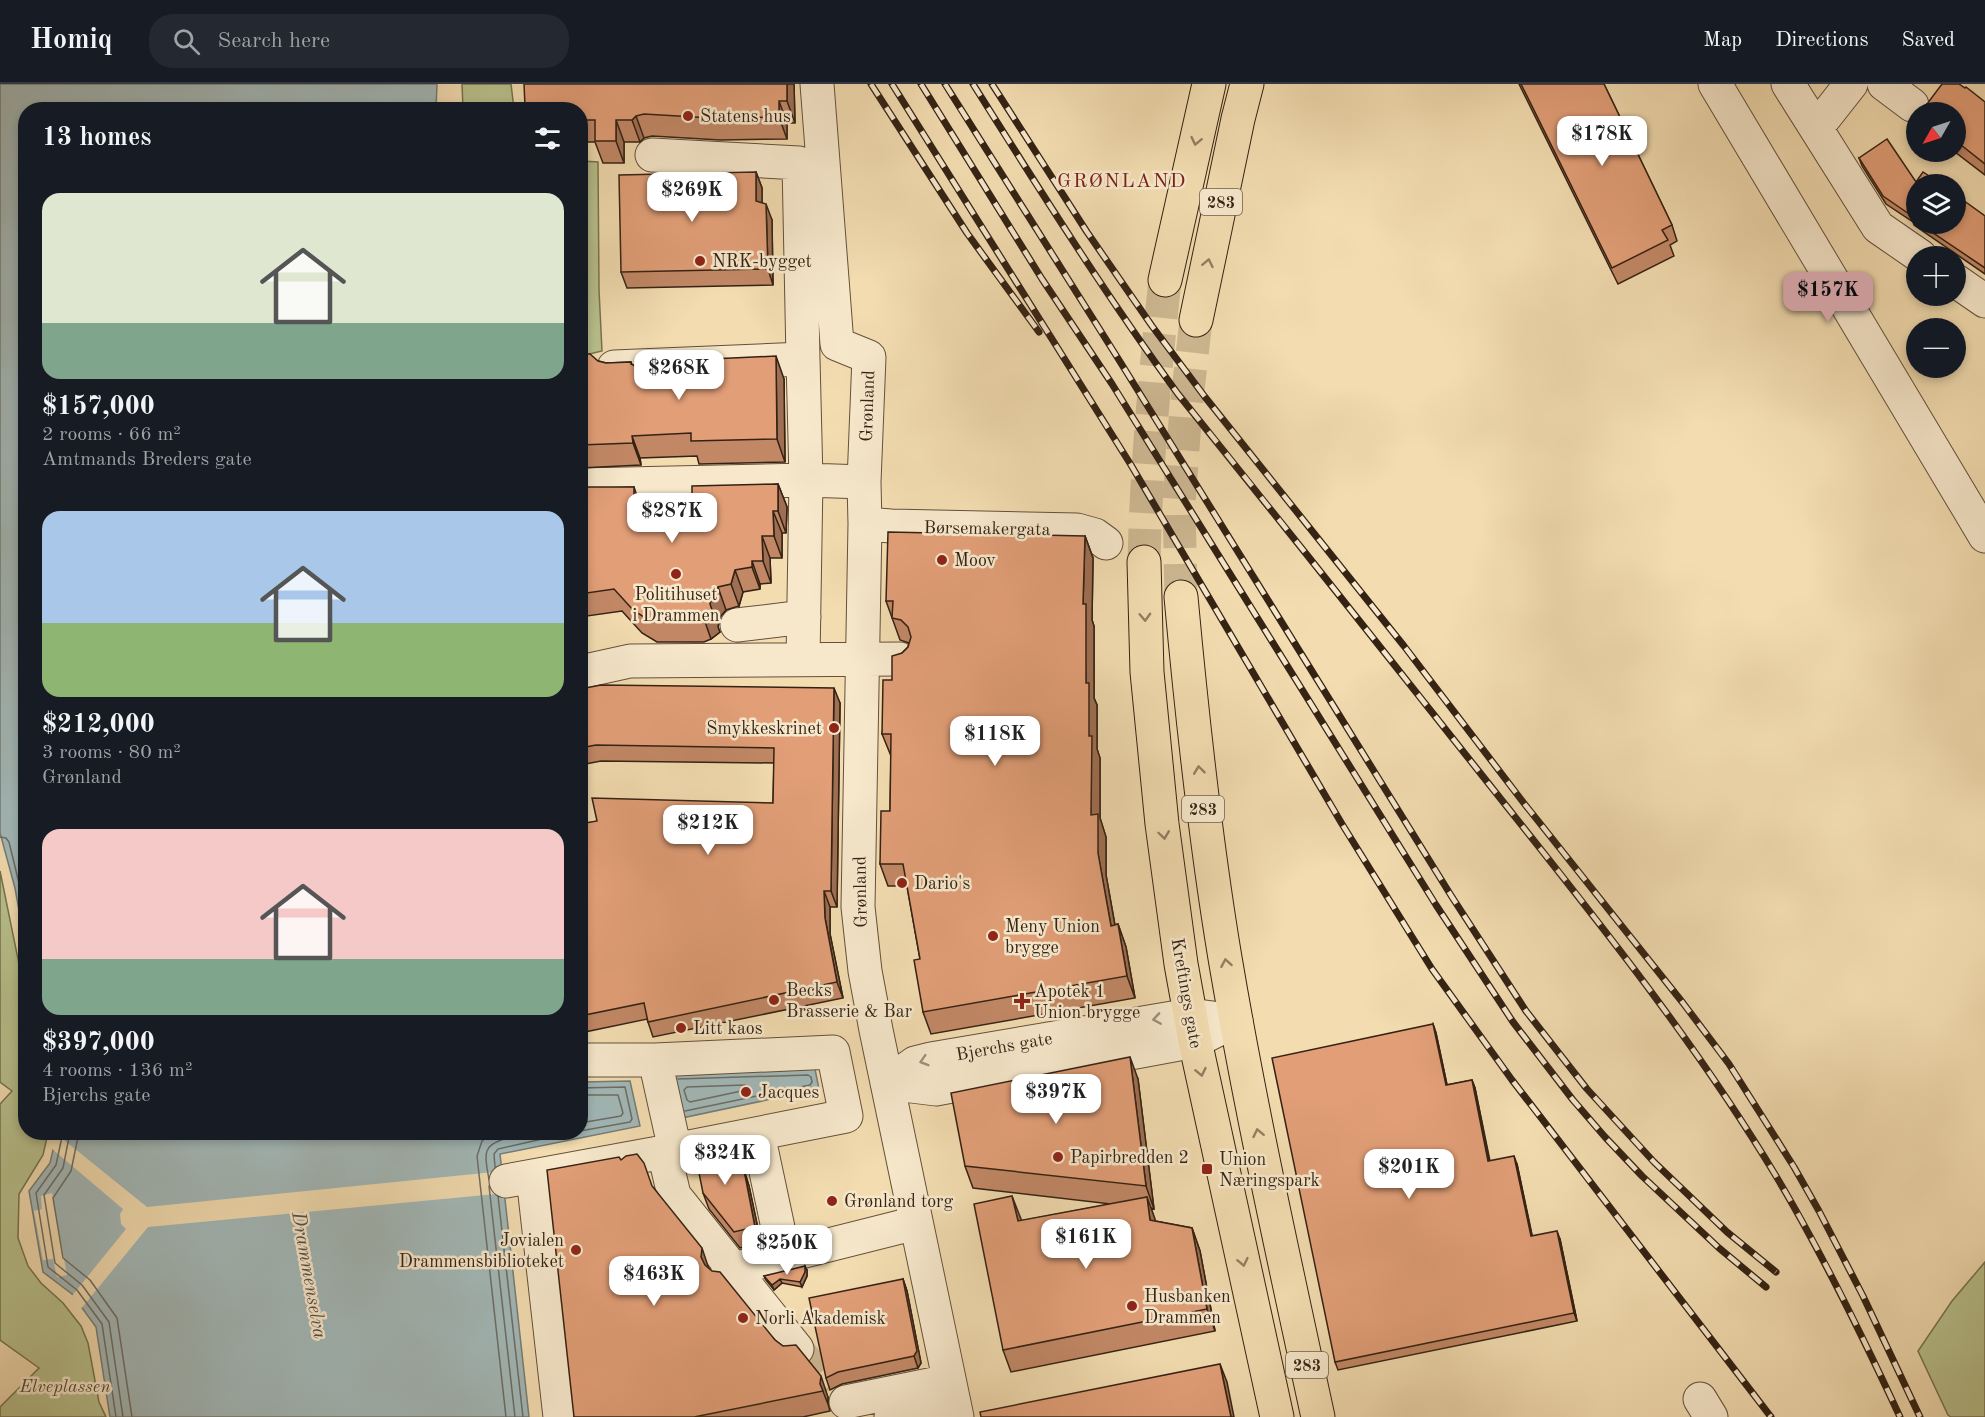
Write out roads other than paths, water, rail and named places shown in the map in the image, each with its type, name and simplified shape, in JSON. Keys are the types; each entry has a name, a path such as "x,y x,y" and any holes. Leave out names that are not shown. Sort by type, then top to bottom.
{"main road":[{"name":"283","path":"1165,280 1209,84"},
{"name":"283","path":"1196,320 1247,84"},
{"name":"Kreftings gate","path":"1144,562 1147,672 1161,813 1181,964 1192,1028 1276,1417"},
{"name":"283","path":"1181,597 1190,699 1204,813 1236,1021 1318,1417"}],"street":[{"name":"Grønland","path":"817,84 837,344 868,357 858,907 865,972 876,1030 953,1401"},
{"path":"1715,84 1985,536"},
{"path":"1788,84 1878,227 1906,246"},
{"path":"1814,125 1825,117 1851,84"},
{"path":"1884,84 1908,102"},
{"path":"652,155 799,163 806,480 803,659"},
{"path":"1966,288 1985,301"},
{"path":"614,367 803,359"},
{"path":"588,485 806,480 864,482"},
{"name":"Børsemakergata","path":"865,524 1077,530 1095,535 1106,543"},
{"path":"737,625 804,616"},
{"path":"588,670 630,661 900,659"},
{"name":"Bjerchs gate","path":"887,1083 915,1063 931,1059 1236,1021"},
{"path":"588,1060 655,1060 833,1052 876,1030"},
{"path":"560,1417 549,1230 520,1179 846,1116 833,1052"},
{"path":"655,1060 670,1151 674,1195 730,1271 797,1349"},
{"path":"758,1134 784,1256"},
{"path":"730,1271 916,1223"},
{"path":"842,1403 953,1401"},
{"path":"891,1417 953,1401"}],"water":[{"path":"0,84 437,84 436,102 18,102 18,905 0,833"},
{"path":"815,1069 819,1089 677,1119 667,1074"},
{"path":"630,1081 640,1126 588,1136 588,1082"},
{"name":"Drammenselva","path":"55,1140 570,1140 500,1154 529,1417 110,1417 96,1327 72,1294 43,1272 29,1191 50,1163"}],"tunnel":[{"path":"1144,562 1152,421 1165,280"},
{"path":"1181,597 1179,503 1186,408 1196,320"},
{"path":"797,1349 829,1390"}],"railway":[{"path":"871,84 967,233 1039,332"},
{"path":"892,84 1131,465 1342,824 1432,969 1512,1080 1771,1417"},
{"path":"921,84 1042,279 1112,384 1436,905 1513,1022 1573,1100 1642,1176 1719,1248 1766,1287"},
{"path":"945,84 1452,897 1526,1011 1587,1089 1654,1162 1727,1232 1776,1272"},
{"path":"973,84 1098,280 1178,394 1597,921 1708,1071 1776,1176 1809,1235 1900,1417"},
{"path":"992,84 1087,232 1152,326 1205,397 1404,646 1523,802 1729,1064 1819,1211 1863,1296 1920,1417"}],"place":[{"name":"Statens hus","path":"688,116"},
{"name":"NRK-bygget","path":"700,261"},
{"name":"Moov","path":"942,560"},
{"name":"Politihuset i Drammen","path":"676,574"},
{"name":"Smykkeskrinet","path":"834,728"},
{"name":"Dario's","path":"902,883"},
{"name":"Meny Union brygge","path":"993,936"},
{"name":"Becks Brasserie & Bar","path":"774,1000"},
{"name":"Apotek 1 Union brygge","path":"1022,1001"},
{"name":"Litt kaos","path":"681,1028"},
{"name":"Jacques","path":"746,1092"},
{"name":"Papirbredden 2","path":"1058,1157"},
{"name":"Union Næringspark","path":"1207,1169"},
{"name":"Grønland torg","path":"832,1201"},
{"name":"Jovialen Drammensbiblioteket","path":"576,1250"},
{"name":"Husbanken Drammen","path":"1132,1306"},
{"name":"Norli Akademisk","path":"743,1318"}],"district":[{"name":"GRØNLAND","path":"1122,180"}],"park label":[{"name":"Elveplassen","path":"65,1386"}]}
